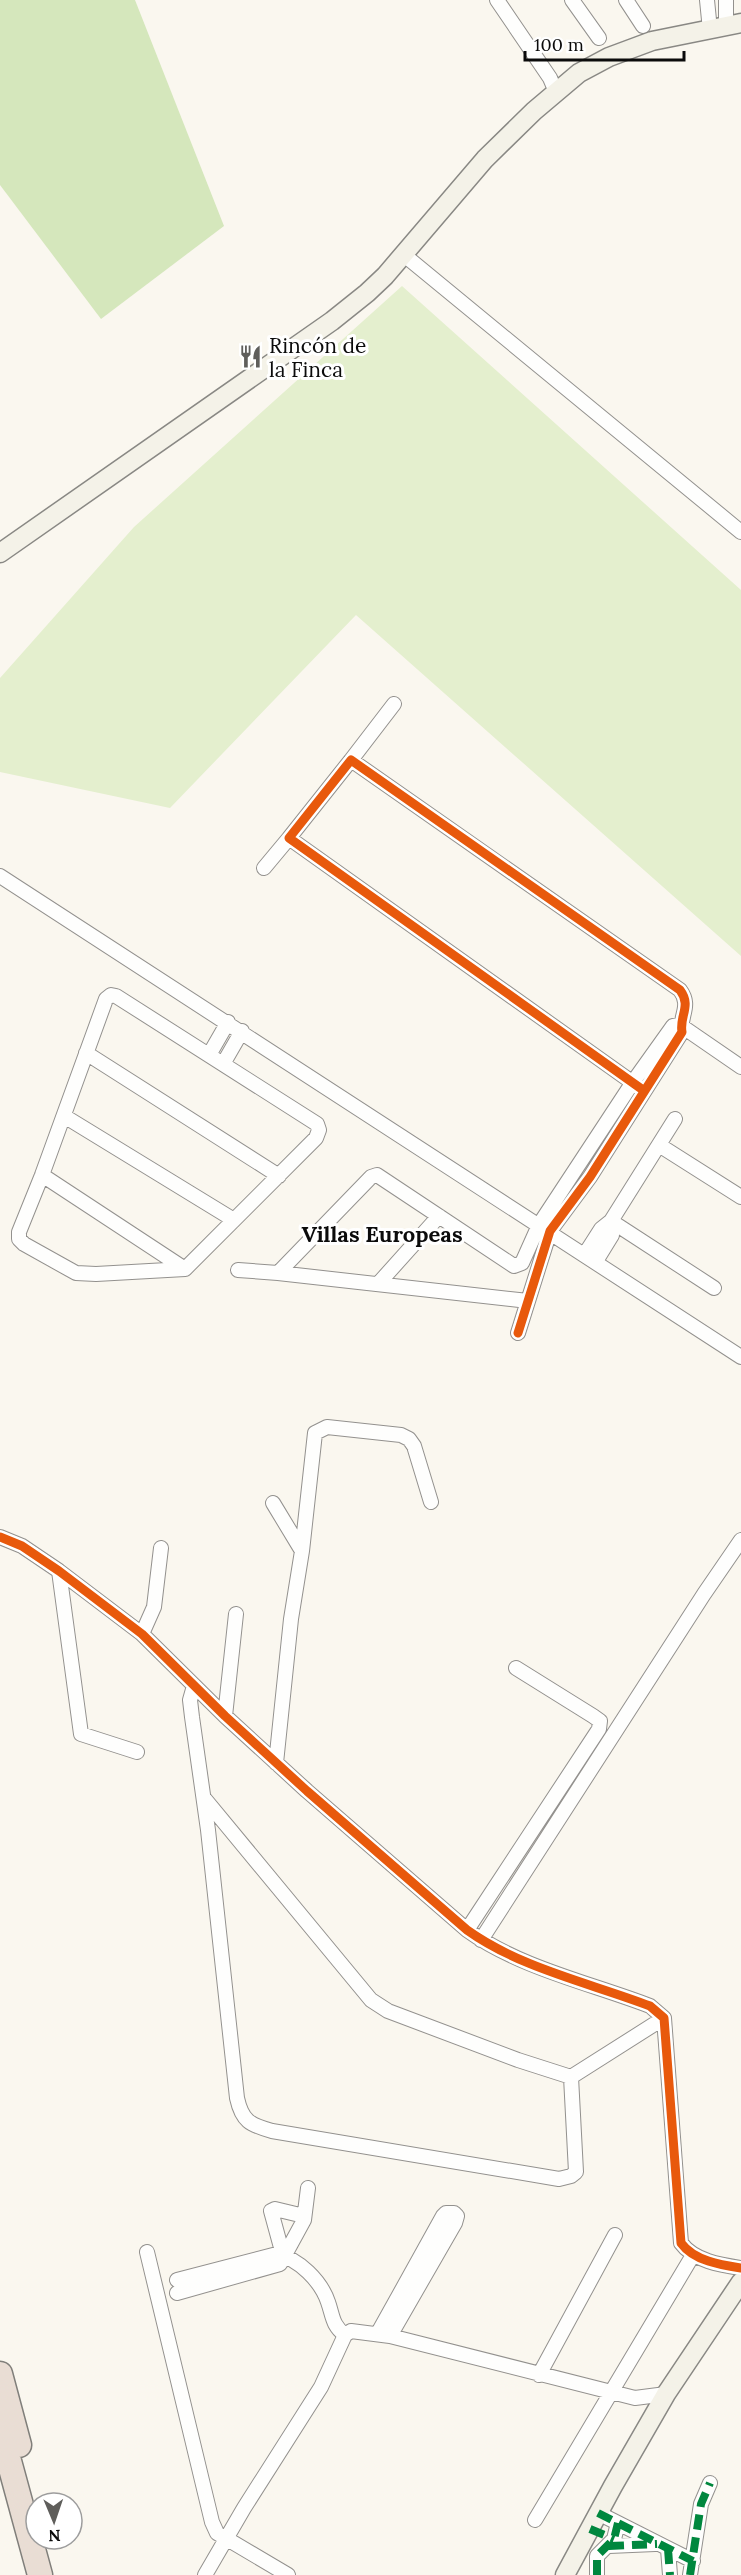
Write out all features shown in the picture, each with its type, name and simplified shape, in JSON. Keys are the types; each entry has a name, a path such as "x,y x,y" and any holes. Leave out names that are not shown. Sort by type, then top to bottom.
{"highway":[{"path":"0,2374 31,2491"},
{"path":"0,2428 40,2575"},
{"path":"48,2551 54,2575"}],"main road":[{"path":"0,553 332,321 367,293 485,159 604,47 652,41 726,26"},
{"path":"565,2575 666,2394 741,2282"}],"street":[{"path":"497,0 550,78 556,92"},
{"path":"574,0 604,47"},
{"path":"626,0 643,26"},
{"path":"707,0 726,26"},
{"path":"726,0 726,26"},
{"path":"403,254 741,532"},
{"path":"264,868 394,704"},
{"path":"278,1273 374,1176 384,1178 514,1266 522,1263 545,1228 590,1177 600,1145 638,1086 682,1032 680,1025 687,1003 680,990 351,760"},
{"path":"289,838 638,1086"},
{"path":"0,876 591,1257 741,1357"},
{"path":"116,996 317,1124 319,1130 316,1138 185,1269 76,1273 24,1245 19,1239 19,1232 86,1053 106,999 116,996"},
{"path":"209,1055 228,1022"},
{"path":"680,1025 741,1067"},
{"path":"223,1064 242,1031"},
{"path":"86,1053 279,1176"},
{"path":"64,1116 234,1220"},
{"path":"591,1257 612,1235 611,1221 675,1119"},
{"path":"659,1145 741,1197"},
{"path":"42,1175 185,1269"},
{"path":"378,1284 439,1216"},
{"path":"611,1221 714,1288"},
{"path":"518,1333 539,1262 545,1228"},
{"path":"525,1256 539,1262"},
{"path":"238,1270 528,1302"},
{"path":"276,1763 291,1619 302,1551 315,1434 327,1427 401,1435 409,1439 414,1446 431,1502"},
{"path":"273,1503 302,1551"},
{"path":"0,1537 22,1546 59,1571 142,1634 276,1763 467,1930 481,1940 532,1964 650,2006 664,2018 681,2243 693,2255 723,2265 741,2268"},
{"path":"481,1940 741,1540"},
{"path":"142,1634 154,1607 161,1548"},
{"path":"59,1571 81,1734 137,1752"},
{"path":"225,1716 236,1614"},
{"path":"467,1930 599,1729 600,1721 516,1668"},
{"path":"194,1686 190,1700 237,2098 240,2110 251,2125 272,2131 559,2179 576,2172 571,2077"},
{"path":"203,1796 371,2000 388,2011 518,2060 571,2077"},
{"path":"571,2077 664,2018"},
{"path":"286,2256 304,2220 308,2188"},
{"path":"286,2256 280,2244 271,2211 275,2208 304,2216"},
{"path":"446,2213 454,2213 456,2220 384,2334 443,2216 446,2213"},
{"path":"538,2375 615,2235"},
{"path":"147,2252 212,2522 217,2533 226,2540 288,2575"},
{"path":"177,2286 226,2273 277,2253 286,2256 314,2278 328,2301 333,2323 345,2336"},
{"path":"536,2520 609,2393 693,2255"},
{"path":"205,2575 321,2387 345,2336 351,2331 384,2334 609,2393 646,2399 666,2394"},
{"path":"594,2521 618,2523 662,2546 691,2568 701,2504 710,2483"},
{"path":"594,2521 612,2543 662,2546"},
{"path":"597,2575 597,2556 612,2543 618,2523"},
{"path":"662,2546 670,2575"}],"green space":[{"path":"0,0 135,0 224,226 101,319 0,185"},
{"path":"402,286 741,590 741,956 356,615 170,808 0,772 0,678 134,527"}],"marked path":[{"path":"690,2575 701,2504 710,2483"},
{"path":"598,2513 693,2561"},
{"path":"597,2575 597,2556 614,2539 618,2523"},
{"path":"590,2529 614,2539"},
{"path":"609,2546 657,2544"},
{"path":"668,2549 670,2575"}],"cycle path":[{"path":"518,1333 550,1231 590,1177 682,1032 685,1001 680,990 351,760 289,838 643,1090"},
{"path":"0,1537 22,1546 59,1571 142,1634 225,1716 307,1791 467,1930 532,1965 650,2006 664,2018 681,2243 700,2258 717,2264 741,2268"}],"place":[{"name":"Rincón de la Finca","path":"251,357"}],"district":[{"name":"Villas Europeas","path":"382,1234"}]}
